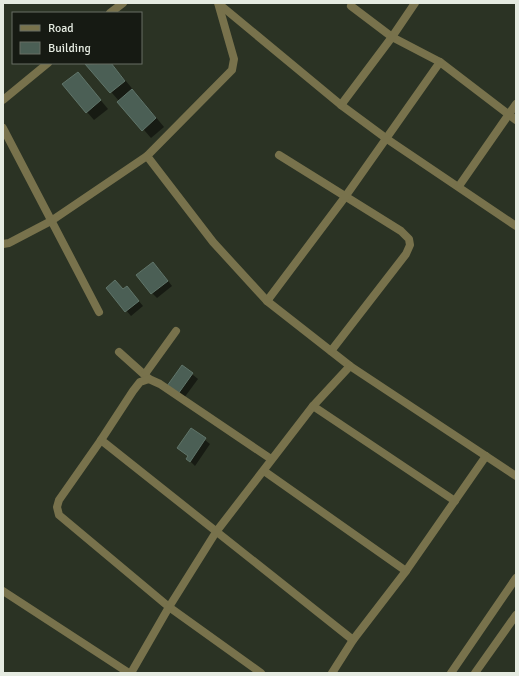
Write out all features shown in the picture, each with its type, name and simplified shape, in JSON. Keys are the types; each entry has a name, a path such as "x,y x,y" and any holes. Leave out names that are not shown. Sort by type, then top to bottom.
{"street":[{"path":"111,12 123,3"},
{"path":"341,105 392,37 415,3"},
{"path":"219,4 341,105 387,139 459,186 516,226"},
{"path":"3,244 9,243 51,221 147,156 232,70 234,59 219,4"},
{"path":"351,6 392,37 440,62 516,120"},
{"path":"268,301 387,139 440,62"},
{"path":"3,100 47,64"},
{"path":"459,186 516,104"},
{"path":"3,128 100,312"},
{"path":"279,155 401,231 409,239 410,245 406,254 331,351"},
{"path":"147,156 213,242 268,301 350,366 516,476"},
{"path":"176,331 147,377 140,382 133,391 59,500 57,507 59,514 169,607 261,673"},
{"path":"119,352 147,377 160,384 271,459"},
{"path":"3,591 130,673 216,532 313,406 350,366"},
{"path":"313,406 455,501"},
{"path":"101,440 353,640"},
{"path":"332,673 353,640 406,571 486,456"},
{"path":"264,471 406,571"},
{"path":"451,673 516,578"},
{"path":"475,673 516,615"}],"building":[{"path":"85,64 112,64 125,81 110,93"},
{"path":"78,72 101,100 86,113 62,84"},
{"path":"132,89 156,118 142,131 117,102"},
{"path":"153,262 168,281 151,294 136,275"},
{"path":"115,280 123,289 127,286 139,301 125,312 106,288"},
{"path":"182,365 193,373 178,394 167,386"},
{"path":"191,428 206,438 190,462 186,459 188,456 177,448"}]}
